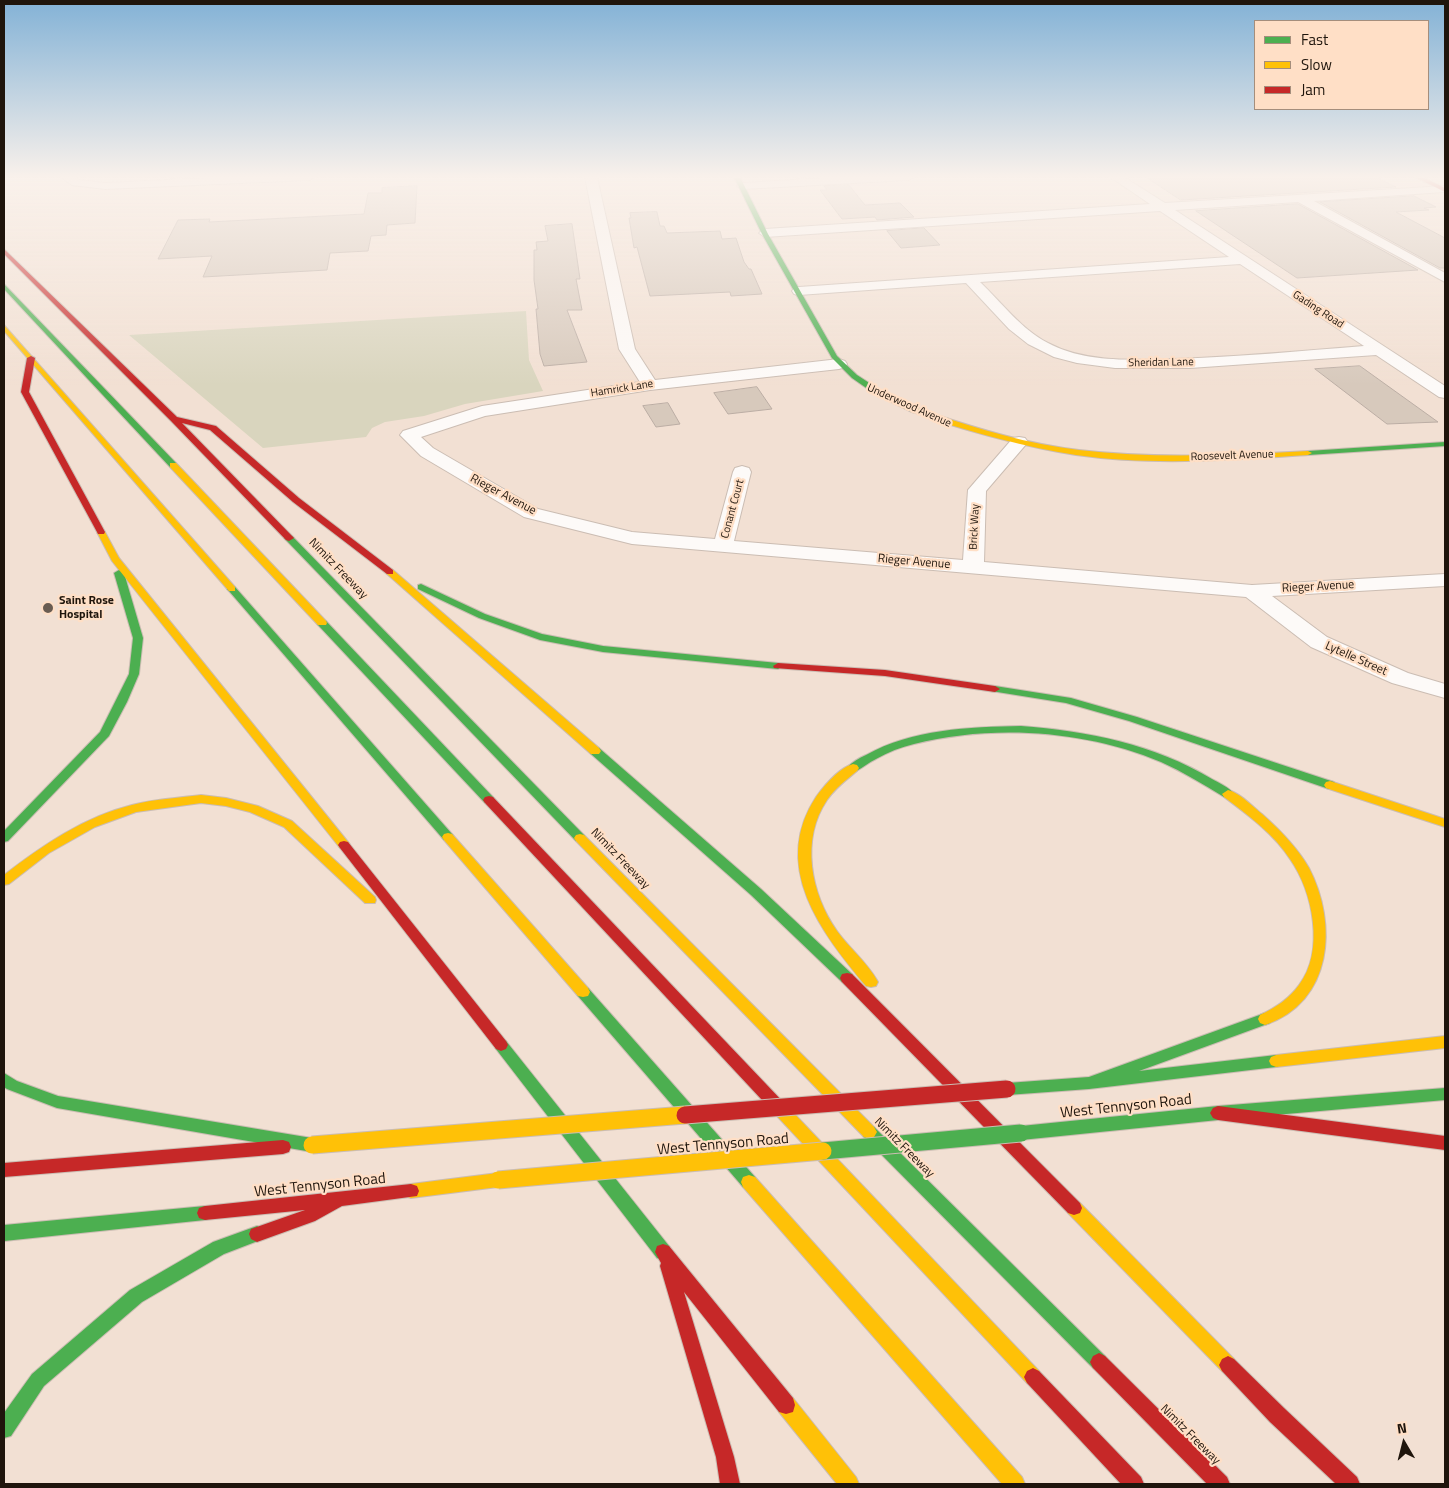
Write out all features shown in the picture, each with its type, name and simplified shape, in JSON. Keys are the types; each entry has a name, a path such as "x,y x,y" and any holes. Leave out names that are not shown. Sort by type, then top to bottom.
{"main road":[{"name":"Underwood Avenue","path":"773,246 799,291 820,335 839,364 864,386 954,426 1019,442"},
{"name":"Nimitz Freeway","path":"4,251 174,419 728,990 1220,1484"},
{"path":"4,286 1134,1484"},
{"path":"4,327 515,915 1015,1484"},
{"path":"31,358 25,392 115,559 438,963 665,1255 849,1484"},
{"path":"174,419 213,428 296,500 390,572 756,892 885,1015 1277,1415 1354,1481"},
{"name":"Roosevelt Avenue","path":"1019,442 1094,454 1170,458 1248,456 1445,444"},
{"path":"4,838 105,734 134,674 138,638 115,559"},
{"path":"390,572 482,616 540,637 603,649 801,668 885,673 1067,700 1133,719 1445,823"},
{"path":"959,1092 823,922 810,887 804,859 804,837 812,812 827,791 844,775 869,757 892,746 953,734 1030,731 1062,734 1133,750 1165,761 1200,776 1254,812 1298,860 1309,880 1319,928 1317,958 1310,981 1291,1004 1258,1023 1089,1083"},
{"path":"4,881 45,850 91,824 134,808 201,799 226,802 254,809 288,824 438,963"},
{"path":"4,1170 1089,1083 1445,1042"},
{"path":"4,1079 12,1085 57,1102 312,1145"},
{"name":"West Tennyson Road","path":"4,1233 337,1200 498,1180 1021,1133 1218,1113 1445,1094"},
{"path":"1218,1113 1445,1143"},
{"path":"4,1429 38,1380 136,1296 219,1248 309,1216 337,1200"},
{"path":"665,1255 725,1457 730,1484"}],"street":[{"path":"605,246 627,349 650,385"},
{"name":"Gading Road","path":"1221,246 1445,393"},
{"path":"1387,246 1445,278"},
{"path":"799,291 1242,260"},
{"name":"Sheridan Lane","path":"970,280 1028,336 1044,347 1073,357 1103,362 1143,364 1221,362 1380,350"},
{"name":"Hamrick Lane","path":"409,435 482,411 650,385 839,364"},
{"name":"Rieger Avenue","path":"409,435 427,452 531,513 632,538 1252,591 1445,580"},
{"name":"Brick Way","path":"973,567 977,490 1019,442"},
{"name":"Conant Court","path":"723,545 742,472"},
{"name":"Lytelle Street","path":"1252,591 1319,642 1400,678 1445,691"}],"shaded area":[{"path":"526,311 529,360 543,391 465,404 424,416 385,422 372,428 366,437 263,448 129,335"}],"building":[{"path":"164,246 369,246 368,251 330,253 327,270 203,277 212,256 158,259"},
{"path":"537,246 575,246 580,279 576,279 582,310 567,310 587,362 544,366 540,354 536,309 538,309 534,280 534,250 537,250"},
{"path":"634,246 739,246 744,262 751,269 762,294 731,296 730,292 650,296 637,247"},
{"path":"900,246 921,246 901,248"},
{"path":"1249,246 1375,246 1418,270 1297,278"},
{"path":"1401,246 1445,246 1445,268 1440,268"},
{"path":"1360,366 1438,422 1387,424 1315,369"},
{"path":"757,387 772,409 728,414 714,393"},
{"path":"668,403 680,424 656,427 643,406"}],"traffic: fast":[{"path":"772,246 834,357 854,376 877,392 902,405 928,415"},
{"path":"4,286 173,465"},
{"path":"1308,453 1445,444"},
{"path":"289,538 580,838"},
{"path":"4,838 105,734 122,702 134,674 138,638 119,573"},
{"path":"421,587 482,616 540,637 603,649 778,666"},
{"path":"232,589 448,837"},
{"path":"322,623 489,800"},
{"path":"995,689 1067,700 1133,719 1330,785"},
{"path":"853,768 886,749 922,738 984,730 1057,732 1094,738 1164,759 1197,775 1228,794"},
{"path":"595,751 756,892 847,978"},
{"path":"583,992 749,1182"},
{"path":"1089,1083 1265,1019"},
{"path":"501,1045 663,1252"},
{"path":"1007,1089 1089,1083 1276,1061"},
{"path":"4,1079 12,1085 57,1102 312,1145"},
{"path":"1021,1133 1218,1113 1445,1094"},
{"path":"869,1132 1099,1362"},
{"path":"823,1151 1021,1133"},
{"path":"4,1233 205,1213"},
{"path":"4,1429 38,1380 136,1296 219,1248 257,1234"}],"traffic: slow":[{"path":"4,327 232,589"},
{"path":"928,415 1030,444 1110,456 1210,458 1308,453"},
{"path":"173,465 322,623"},
{"path":"101,532 115,559 344,845"},
{"path":"390,572 595,751"},
{"path":"853,768 827,792 812,816 807,832 805,865 808,881 819,913 838,942 871,982"},
{"path":"1330,785 1445,823"},
{"path":"1228,794 1264,822 1295,856 1310,885 1318,919 1319,953 1315,969 1308,983 1289,1004 1265,1019"},
{"path":"4,881 45,850 91,824 134,808 201,799 226,802 254,809 288,824 370,900"},
{"path":"448,837 583,992"},
{"path":"580,838 869,1132"},
{"path":"1276,1061 1445,1042"},
{"path":"781,1110 1033,1377"},
{"path":"312,1145 685,1115"},
{"path":"498,1180 823,1151"},
{"path":"411,1191 498,1180"},
{"path":"749,1182 1015,1484"},
{"path":"1074,1208 1228,1365"},
{"path":"786,1405 849,1484"}],"traffic: jam":[{"path":"4,251 174,419 289,538"},
{"path":"31,358 25,392 101,532"},
{"path":"174,419 213,428 296,500 390,572"},
{"path":"778,666 885,673 995,689"},
{"path":"489,800 781,1110"},
{"path":"344,845 501,1045"},
{"path":"847,978 1074,1208"},
{"path":"685,1115 1007,1089"},
{"path":"1218,1113 1445,1143"},
{"path":"4,1170 283,1147"},
{"path":"205,1213 411,1191"},
{"path":"257,1234 309,1216 337,1200"},
{"path":"663,1252 786,1405"},
{"path":"668,1266 725,1457 730,1484"},
{"path":"1099,1362 1220,1484"},
{"path":"1228,1365 1277,1415 1350,1484"},
{"path":"1033,1377 1134,1484"}],"place":[{"name":"Saint Rose Hospital","path":"48,608"}]}
